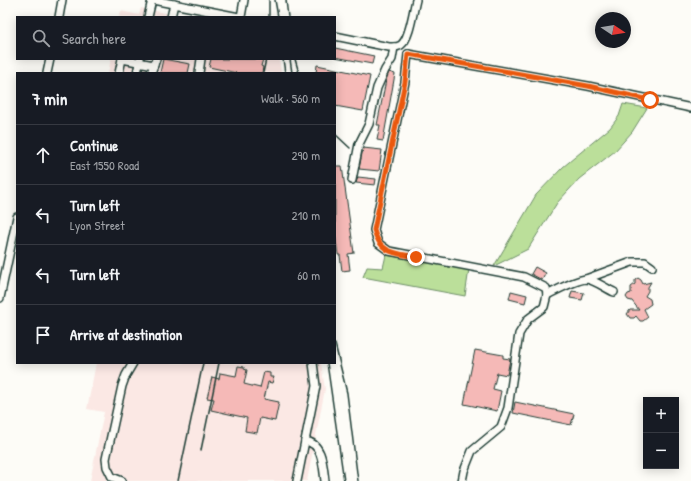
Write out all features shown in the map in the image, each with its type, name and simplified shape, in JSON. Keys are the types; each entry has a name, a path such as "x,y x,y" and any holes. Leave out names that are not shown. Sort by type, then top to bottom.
{"street":[{"path":"59,16 62,0"},
{"path":"148,16 152,0 211,14 230,16"},
{"path":"240,16 244,0"},
{"path":"352,180 359,144 369,124 377,88 398,46 405,40 408,34 416,0"},
{"path":"171,16 174,4"},
{"path":"336,36 398,46 408,54 588,86 691,108"},
{"path":"408,54 405,82 374,225 378,243 389,251 524,277 546,288 547,295 544,307 528,319 519,334 508,408 501,427 472,451 464,471 462,481"},
{"path":"47,72 50,60"},
{"path":"119,72 122,60"},
{"path":"198,72 201,60"},
{"path":"137,72 140,61 155,62 151,72"},
{"path":"0,298 16,222"},
{"path":"547,295 564,286 632,262 645,262 652,267"},
{"path":"586,279 597,282 614,292"},
{"path":"122,481 112,477 107,467 106,459 122,386 132,364"},
{"path":"297,481 316,386 313,364"},
{"path":"305,441 316,446 322,457 325,481"}],"shaded area":[{"path":"141,8 179,16 119,16 121,11 139,15"},
{"path":"111,60 279,60 281,72 108,72"},
{"path":"96,364 321,364 325,389 307,481 90,481 104,412 87,409"}],"green space":[{"path":"623,104 647,108 632,132 615,151 579,179 557,203 528,249 494,266 536,195 563,167 610,128 619,116"},
{"path":"386,255 469,269 465,296 363,277 367,267 383,268"}],"building":[{"path":"336,48 374,56 372,64 336,57"},
{"path":"163,60 190,64 188,72 160,72"},
{"path":"211,60 263,60 261,66 263,67 262,72 232,72 209,67"},
{"path":"317,65 370,76 363,111 336,106 336,72 316,72"},
{"path":"389,72 395,74 383,141 377,140 380,125 377,125"},
{"path":"363,148 382,150 379,171 359,169"},
{"path":"336,166 342,166 354,253 348,254 350,270 342,271 340,255 338,255 336,240"},
{"path":"358,177 376,179 375,185 356,183"},
{"path":"535,267 546,273 542,280 531,274"},
{"path":"638,278 643,284 651,282 645,296 650,299 651,304 644,309 648,317 643,321 640,321 636,316 634,318 630,318 627,314 630,310 639,310 632,301 628,300 626,297 631,293 631,287 635,284 635,280"},
{"path":"511,291 527,295 525,303 509,299"},
{"path":"572,291 584,293 582,300 570,298"},
{"path":"475,350 503,355 503,358 510,359 507,375 497,373 493,389 501,391 497,411 464,404"},
{"path":"238,366 244,367 244,369 247,370 244,384 260,388 264,372 270,373 270,377 274,377 272,383 268,382 264,399 279,402 275,421 260,418 257,433 245,431 247,418 211,410 214,399 207,398 212,377 219,379 220,373 236,376"},
{"path":"515,402 574,414 571,425 513,413"}],"railway":[{"path":"269,0 269,16"},
{"path":"275,0 278,16"},
{"path":"286,0 288,16"},
{"path":"263,72 266,60"},
{"path":"283,60 285,72"},
{"path":"290,60 292,72"},
{"path":"295,60 299,72"},
{"path":"336,135 350,148"},
{"path":"336,348 347,393 358,481"},
{"path":"178,481 203,364"},
{"path":"201,450 219,364"},
{"path":"327,364 344,481"}],"route":[{"path":"416,257 389,251 378,243 374,230 375,219 405,82 408,54 588,86 650,100"}]}
